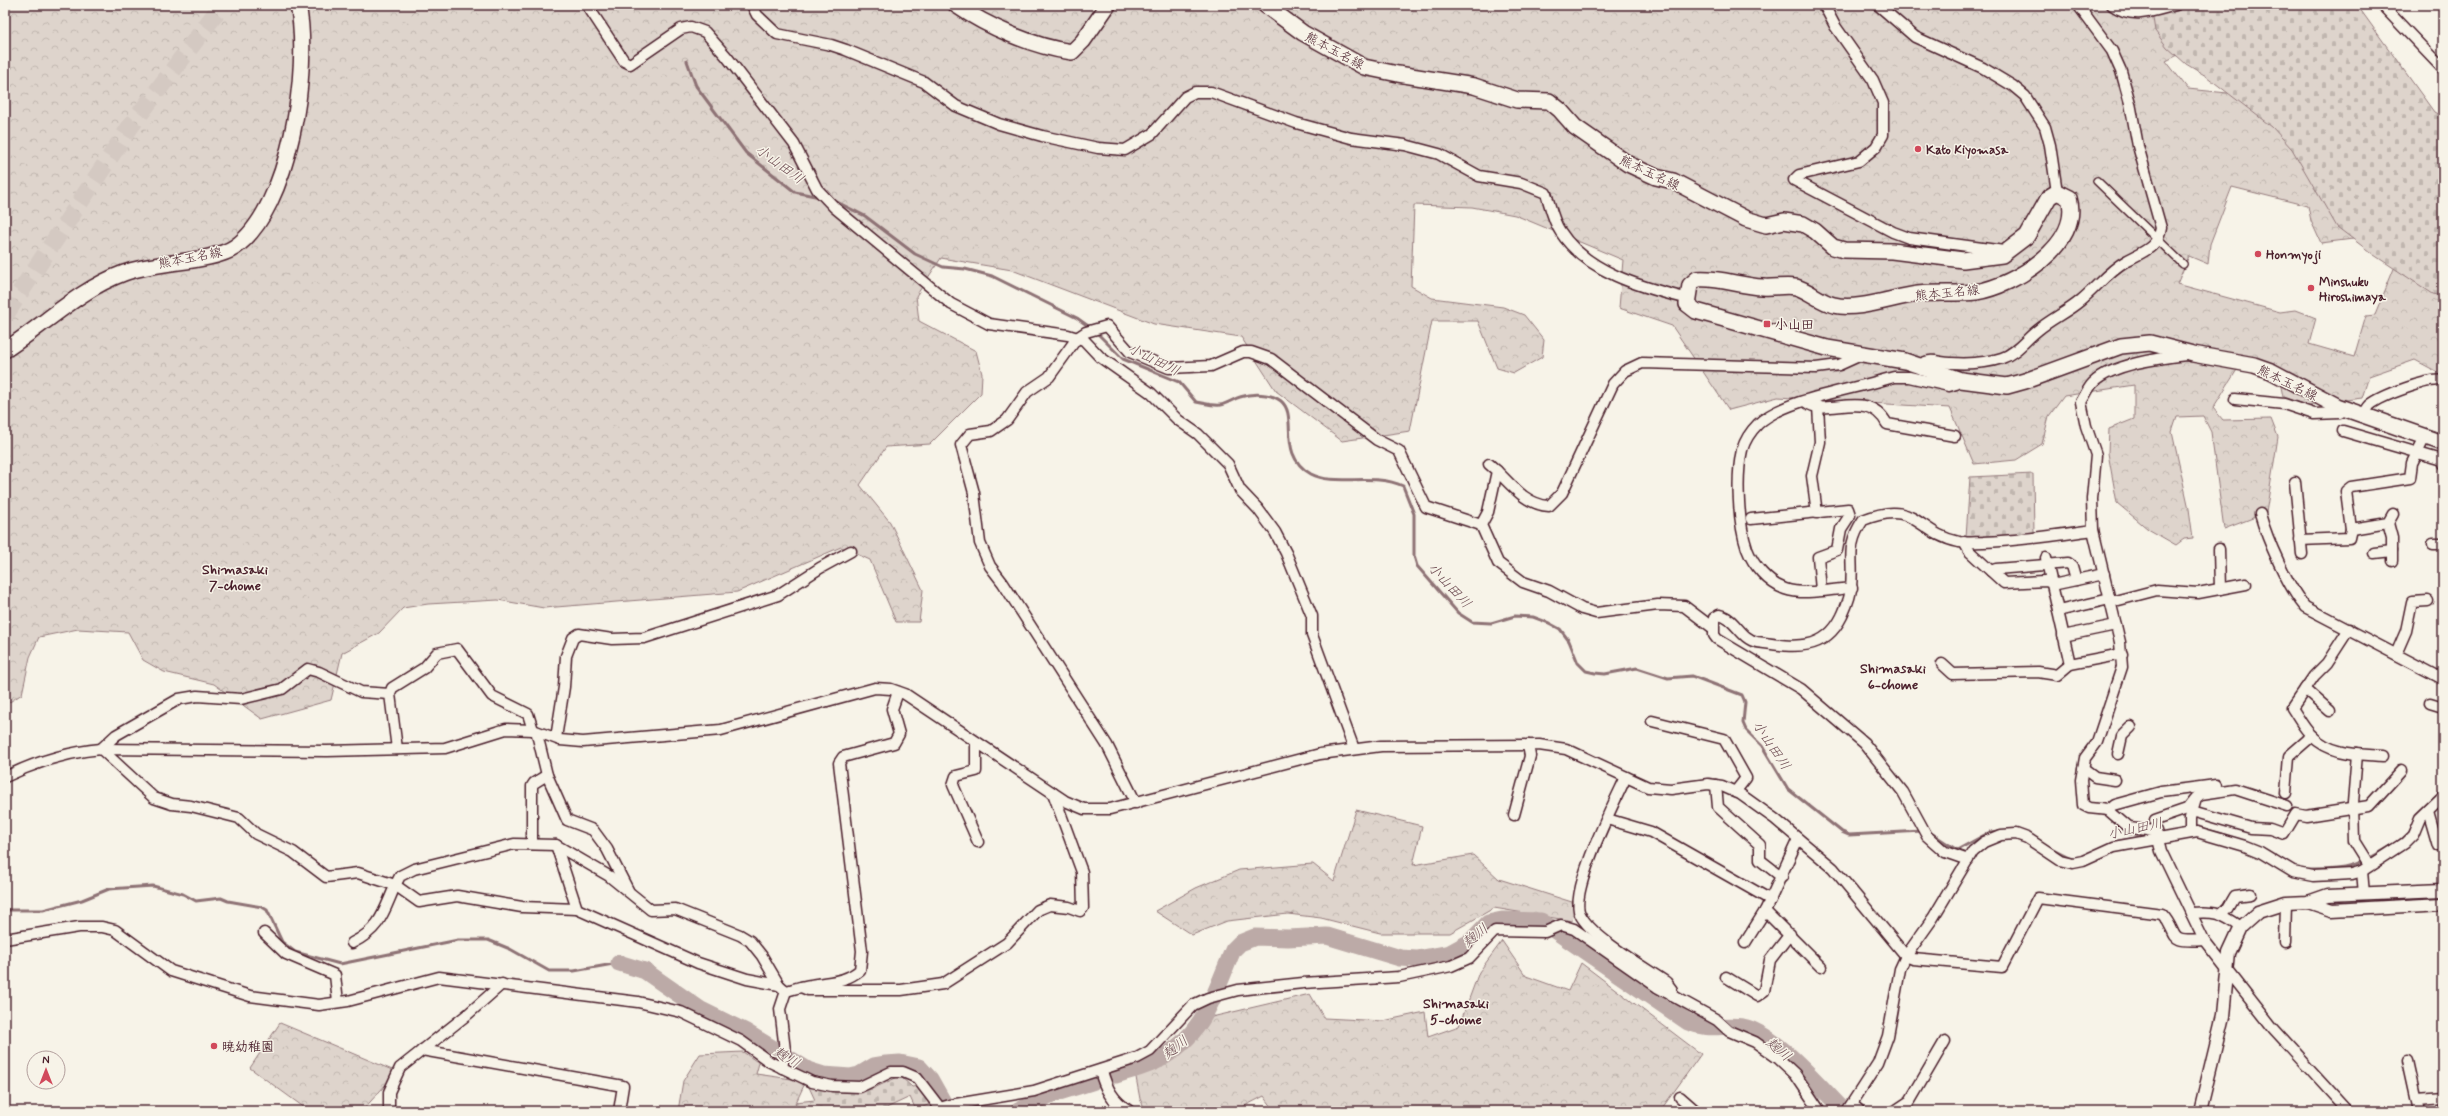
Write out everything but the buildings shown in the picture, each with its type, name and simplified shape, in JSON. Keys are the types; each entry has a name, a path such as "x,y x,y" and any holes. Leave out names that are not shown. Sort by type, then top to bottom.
{"main road":[{"name":"熊本玉名線","path":"5,350 103,282 143,267 218,255 234,248 248,236 266,211 296,123 303,57 303,26 298,5"},
{"path":"956,5 987,23 1033,44 1072,52 1083,42 1108,5"},
{"name":"熊本玉名線","path":"1265,5 1303,33 1364,67 1474,86 1517,100 1549,101 1560,110 1575,127 1628,164 1656,177 1673,182 1746,219 1766,225 1784,221 1802,224 1815,231 1833,247 1844,250 1892,251 1963,260 1992,257 2008,252 2027,236 2049,198 2057,192 2069,198 2071,206 2070,217 2053,249 2033,268 1977,292 1920,294 1870,303 1834,305 1794,287 1739,285 1710,278 1697,279 1690,285 1687,304 1696,311 1802,342 1861,355 1920,365 1961,380 2007,386 2025,381 2121,346 2150,343 2193,354 2254,365 2271,370 2344,409 2443,443"}],"street":[{"path":"587,5 624,62 630,64 681,29 691,27 705,32 727,57 794,144 818,189 835,208 951,304 988,324 1081,335 1107,326 1130,352 1169,368 1197,365 1211,366 1243,352 1251,352 1271,359 1372,436 1399,451 1426,507 1481,525 1498,563 1523,582 1549,591 1582,609 1596,613 1658,605 1684,606 1713,628"},
{"path":"752,5 757,15 777,34 831,45 846,50 924,82 956,106 999,124 1042,136 1098,148 1125,150 1152,134 1184,97 1195,92 1211,92 1303,125 1351,138 1405,145 1439,154 1479,176 1521,183 1546,193 1558,230 1573,249 1604,269 1650,289 1685,298 1687,304"},
{"path":"1824,5 1835,26 1873,80 1882,103 1883,135 1876,147 1859,161 1799,175 1794,180 1904,236 2008,252"},
{"path":"1878,5 1915,37 1983,68 2013,86 2025,96 2045,127 2050,145 2057,192"},
{"path":"1920,365 1925,361 1932,360 1951,363 1978,363 2003,358 2014,352 2037,331 2080,301 2114,269 2144,253 2158,241 2161,228 2138,146 2130,103 2121,71 2112,51 2078,5"},
{"path":"2112,5 2128,14 2141,14 2176,5"},
{"path":"2382,5 2443,69"},
{"path":"2097,181 2183,264"},
{"path":"1081,335 1100,357 1151,392 1178,420 1198,434 1228,464 1240,490 1258,509 1275,532 1286,553 1312,616 1312,635 1354,748"},
{"path":"1081,335 1049,377 1027,392 1007,420 991,431 970,434 961,445 974,493 980,543 990,566 1003,583 1107,745 1136,803"},
{"path":"2193,354 2139,362 2104,376 2093,384 2081,402 2086,426 2096,455 2092,499 2094,530 2122,654 2120,675 2097,742 2086,755 2083,768 2083,805 2089,808 2108,810 2129,828 2157,832 2190,830 2245,846 2260,852 2293,872 2313,876 2366,864 2405,843 2413,835 2420,818 2443,796"},
{"path":"1481,525 1488,512 1493,468 1520,494 1539,506 1549,506 1562,493 1613,384 1625,371 1642,363 1816,368 1840,365 1861,355"},
{"path":"1852,588 1796,592 1785,589 1770,581 1754,564 1747,548 1740,510 1742,449 1748,437 1759,424 1774,413 1806,402 1894,377 1909,378 1949,386 1956,384 1961,380"},
{"path":"2364,416 2370,405 2404,389 2429,380 2443,381"},
{"path":"2235,399 2284,404 2314,414 2340,413 2344,409"},
{"path":"1806,402 1818,406 1868,407 1884,417 1887,424 1955,436"},
{"path":"1817,513 1812,476 1820,442 1818,406"},
{"path":"2342,431 2418,452 2442,460 2443,464"},
{"path":"2300,540 2349,538 2351,529 2346,492 2351,487 2407,480 2410,478 2412,463 2425,437"},
{"path":"2295,482 2302,554"},
{"path":"1751,519 1848,509 1850,515 1840,529 1837,550 1818,557 1821,590"},
{"path":"1968,860 1945,852 1925,830 1891,774 1864,743 1801,689 1717,639 1714,635 1713,628 1714,618 1719,615 1724,616 1736,626 1745,638 1756,642 1800,646 1810,645 1826,637 1836,628 1852,588 1850,544 1863,520 1893,511 1904,514 1921,522 1934,533 1964,542 1997,541 2094,530"},
{"path":"2260,514 2296,597 2305,606 2443,679"},
{"path":"2351,529 2391,518 2392,556 2374,553"},
{"path":"1964,542 1969,551 2004,583 2045,581 2052,583 2104,574"},
{"path":"2219,549 2220,589"},
{"path":"556,738 564,686 566,656 573,638 580,634 628,639 651,635 778,595 820,568 851,551"},
{"path":"1991,571 2046,561 2068,563 2072,566 2076,580"},
{"path":"2046,561 2070,664"},
{"path":"2058,610 2110,601 2157,590 2198,593 2246,584"},
{"path":"2396,654 2406,632 2412,602 2428,601"},
{"path":"2064,636 2116,625"},
{"path":"2349,629 2328,663 2305,689 2292,708 2312,736 2332,749 2356,754 2382,756"},
{"path":"398,749 390,694 392,688 424,668 437,653 457,649 492,696 528,714 535,732 547,775 567,820 593,830 607,849 631,895"},
{"path":"1942,664 1953,674 2038,672 2057,675 2070,664 2122,654"},
{"path":"101,749 116,735 179,699 197,696 241,699 282,689 308,670 319,672 361,692 390,694"},
{"path":"5,777 24,767 74,752 101,749 445,748 506,729 535,732 556,738 583,742 705,732 875,688 905,694 976,743 1053,793 1084,810 1110,810 1320,754 1354,748 1380,746 1528,745 1566,749 1648,787 1672,789 1716,786 1735,792 1775,819 1832,868 1906,956 1913,959 2002,967 2038,898 2162,914 2173,935 2181,940 2204,940"},
{"path":"2305,689 2330,711"},
{"path":"101,749 154,798 172,804 191,806 239,818 256,834 293,852 326,877 358,873 395,886 418,902 457,896 522,907 577,909 698,964 783,988 801,987 837,982 851,977 860,970 862,951 839,763 842,757 894,743 899,734 892,708 898,692"},
{"path":"2430,703 2443,708"},
{"path":"1652,721 1724,739 1746,778 1735,792"},
{"path":"2118,754 2122,736 2131,727"},
{"path":"2286,793 2289,756 2312,736"},
{"path":"976,743 976,771 956,776 953,785 978,842"},
{"path":"1514,815 1530,756 1528,745"},
{"path":"2356,754 2353,809 2354,841 2366,864 2364,894"},
{"path":"2083,768 2095,777 2116,780"},
{"path":"2192,811 2251,828 2270,829 2284,834 2296,814 2306,816 2369,806 2401,771"},
{"path":"532,844 532,786 534,782 547,775"},
{"path":"1626,777 1592,853 1579,897 1580,913 1592,929 1666,982 1672,990 1671,995"},
{"path":"2108,810 2114,805 2161,792 2194,787 2233,784"},
{"path":"1716,786 1718,807 1760,845 1760,860 1782,877"},
{"path":"1853,1109 1878,1063 1888,1036 1900,969 1906,956 1973,851 1984,842 2000,835 2022,836 2060,860 2073,863 2083,861 2114,847 2157,832 2187,810 2201,794 2216,790 2235,789 2287,806"},
{"path":"801,987 808,990 901,990 943,984 1007,943 1038,910 1050,905 1069,907 1080,911 1083,908 1082,872 1053,793"},
{"path":"2190,830 2192,811 2196,798"},
{"path":"2428,811 2438,846"},
{"path":"1607,819 1650,832 1771,900"},
{"path":"2157,832 2190,913 2204,940 2273,1028 2349,1111"},
{"path":"1744,943 1766,911 1798,839"},
{"path":"352,943 368,935 378,924 400,876 414,869 514,844 556,845 609,876 651,910 675,909 745,938 762,956 783,988 780,1017 785,1050 783,1066"},
{"path":"556,845 577,909"},
{"path":"2200,1111 2223,1016 2229,953 2241,927 2258,912 2286,903 2308,902 2328,895 2443,890"},
{"path":"2222,914 2228,908 2235,896 2250,894"},
{"path":"2308,902 2332,910 2443,904"},
{"path":"2285,943 2286,903"},
{"path":"1766,911 1790,934 1821,968"},
{"path":"2190,913 2212,911 2222,914 2241,927"},
{"path":"5,939 79,928 102,927 115,930 171,971 250,996 319,1005 338,1002 439,977 638,1002 681,1012 741,1041 752,1051 812,1082 839,1087 860,1087 891,1072 903,1072 917,1078 943,1108 1034,1091 1101,1071 1137,1058 1150,1051 1182,1015 1193,1005 1208,998 1238,990 1303,983 1399,977 1451,966 1469,958 1495,931 1545,932 1561,925 1574,929 1671,995 1717,1020 1738,1036 1755,1042 1779,1059 1795,1074 1820,1111"},
{"path":"264,933 286,954 335,975 338,1002"},
{"path":"1726,977 1757,996 1764,991 1770,960 1790,934"},
{"path":"389,1111 389,1092 392,1082 400,1068 468,1014 502,984"},
{"path":"1895,1111 1910,1101 1945,1041"},
{"path":"422,1050 623,1086 619,1111"},
{"path":"2408,1060 2418,1111"},
{"path":"1101,1071 1109,1094 1119,1105 1128,1111"},
{"path":"1680,1097 1696,1111"},
{"path":"2416,1099 2443,1097"}],"green space":[{"path":"5,5 2178,5 2200,44 2166,61 2188,89 2257,96 2321,175 2353,239 2321,243 2311,221 2308,206 2232,187 2210,244 2208,264 2189,256 2177,284 2280,312 2295,310 2316,318 2309,344 2354,357 2366,316 2375,315 2411,227 2443,246 2443,375 2415,360 2369,376 2362,398 2306,405 2283,397 2277,366 2245,357 2213,408 2223,420 2271,419 2278,437 2266,513 2224,529 2211,432 2203,416 2177,417 2172,432 2189,509 2193,538 2184,539 2176,545 2148,529 2117,503 2108,453 2109,429 2134,419 2134,385 2064,396 2049,416 2042,444 2016,460 1974,464 1950,408 1778,397 1729,410 1672,326 1619,308 1623,260 1515,215 1472,207 1414,205 1411,286 1432,298 1503,307 1524,315 1544,340 1542,357 1514,373 1497,368 1478,321 1432,321 1410,431 1342,441 1276,391 1241,337 1154,324 1012,270 941,258 916,296 919,321 976,351 982,374 981,393 930,444 886,447 860,485 890,522 923,590 919,622 896,622 870,560 841,547 737,592 544,608 498,600 428,604 403,608 379,633 342,653 331,700 262,719 214,684 164,672 143,660 128,632 78,629 39,637 30,657 22,694 5,705"},
{"path":"2151,5 2357,5 2434,112 2443,117 2443,296 2433,294 2374,255 2337,227 2292,149 2272,127 2206,76 2186,64 2167,47 2155,31"},
{"path":"2033,474 2034,534 1966,537 1970,477"},
{"path":"1356,810 1422,826 1413,865 1473,855 1499,879 1575,903 1572,921 1494,908 1450,933 1380,933 1321,918 1288,914 1227,921 1192,935 1155,911 1196,888 1239,870 1313,864 1334,881"},
{"path":"1502,941 1526,976 1568,991 1581,963 1701,1054 1660,1111 1275,1111 1264,1096 1235,1111 1146,1111 1140,1099 1135,1072 1199,1020 1310,994 1324,1018 1383,1021 1425,1012 1428,1037 1459,1026 1479,972"},
{"path":"280,1023 397,1072 362,1111 309,1111 250,1068"},
{"path":"743,1052 759,1063 756,1074 806,1081 792,1111 678,1111 683,1081 700,1054"},
{"path":"900,1076 912,1087 919,1086 930,1104 916,1110 910,1097 880,1111 800,1111 795,1102 815,1100 809,1087 847,1092 872,1089"}],"waterway":[{"name":"小山田川","path":"687,61 696,86 746,153 795,192 820,197"},
{"name":"小山田川","path":"831,199 865,216 915,254 943,267 965,269 992,276 1077,318 1091,328"},
{"name":"小山田川","path":"1096,332 1123,359 1179,382 1196,402 1220,405 1240,397 1256,394 1277,398 1286,408 1291,446 1294,456 1300,466 1311,474 1321,478 1331,479 1379,480 1403,486 1414,514 1414,556 1417,566 1458,613 1472,622 1491,623 1515,616 1533,617 1560,629 1569,641 1578,663 1586,671 1605,674 1637,668 1668,678 1692,676 1742,695 1745,702 1743,723 1746,730 1762,746 1788,789 1842,832 1849,835 1922,831"},
{"name":"小山田川","path":"2416,815 2443,789"},
{"name":"小山田川","path":"2399,841 2408,833 2412,826"},
{"name":"小山田川","path":"2200,828 2223,834"},
{"name":"小山田川","path":"1928,831 1957,850 1990,832 2000,831"},
{"name":"小山田川","path":"2119,841 2153,835"},
{"name":"小山田川","path":"2306,870 2332,870 2351,866 2369,859 2391,846"},
{"name":"小山田川","path":"2049,847 2071,858 2081,857"},
{"name":"小山田川","path":"2264,849 2276,856"},
{"path":"5,910 43,910 82,900 109,889 153,886 183,894 196,901 221,898 228,901 262,907 267,910 282,942 295,952 340,964 458,940 488,940 510,949 549,971 574,971 619,963"},
{"name":"麹川","path":"1116,1075 1155,1062 1175,1049 1188,1038 1206,1012 1233,950 1240,943 1255,937 1288,938 1327,936 1400,958 1417,959 1450,953 1470,942 1488,923 1502,920 1541,921 1688,1022 1710,1027 1743,1027 1756,1031 1769,1039 1810,1075 1844,1111"},
{"name":"麹川","path":"619,963 645,971 701,1010 746,1032 808,1070 824,1075 850,1077 859,1075 874,1066 886,1064 900,1063 919,1067 930,1079 948,1111"},
{"name":"麹川","path":"1018,1111 1050,1095 1092,1082"}],"tunnel":[{"path":"5,315 130,127 222,5"}],"place":[{"name":"Kato Kiyomasa","path":"1918,149"},
{"name":"Honmyoji","path":"2258,254"},
{"name":"Minshuku Hiroshimaya","path":"2311,288"},
{"name":"小山田","path":"1767,324"},
{"name":"暁幼稚園","path":"214,1046"}],"district":[{"name":"Shimasaki 7-chome","path":"235,578"},
{"name":"Shimasaki 6-chome","path":"1893,676"},
{"name":"Shimasaki 5-chome","path":"1456,1012"}]}
